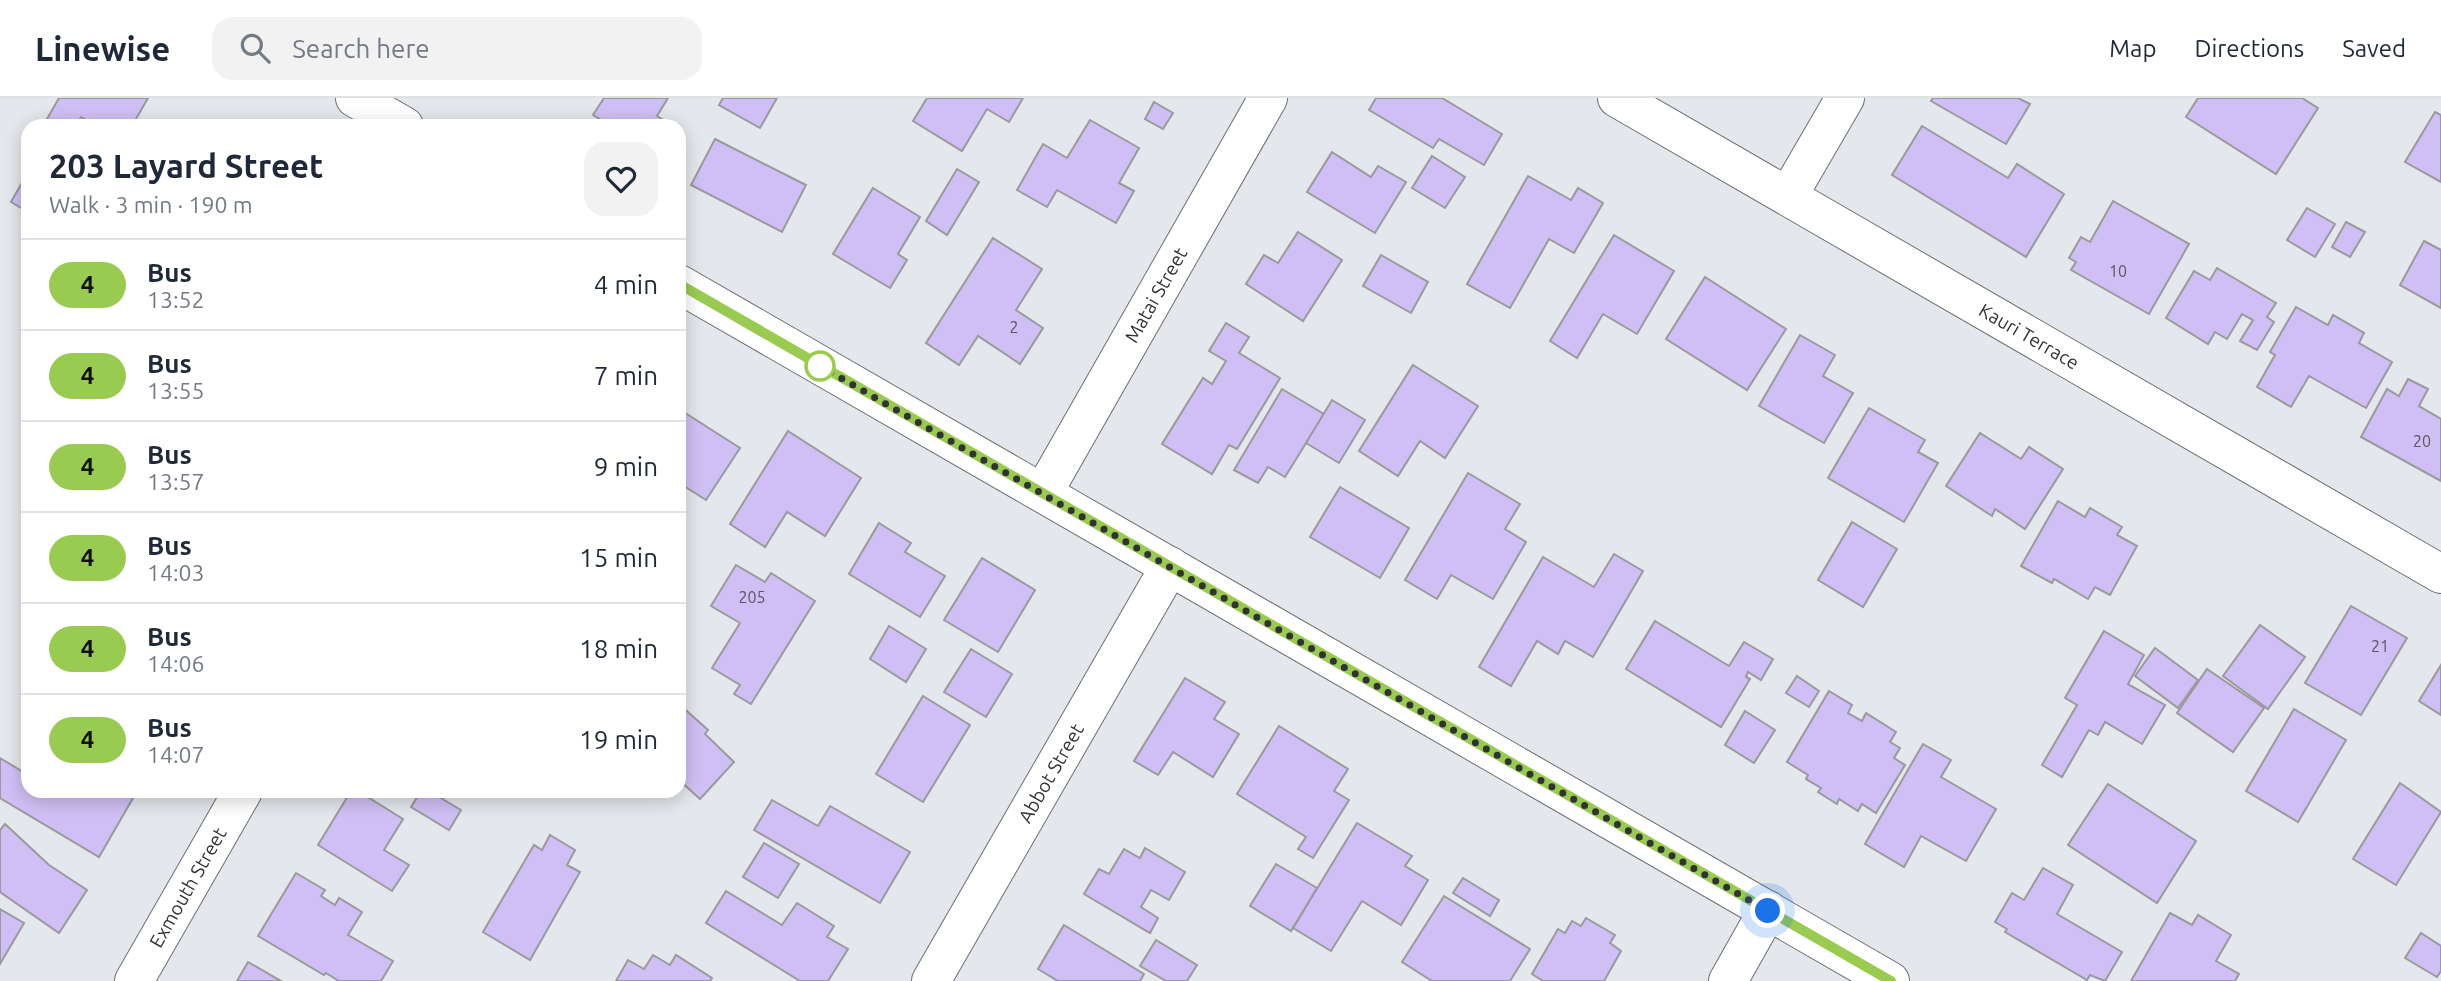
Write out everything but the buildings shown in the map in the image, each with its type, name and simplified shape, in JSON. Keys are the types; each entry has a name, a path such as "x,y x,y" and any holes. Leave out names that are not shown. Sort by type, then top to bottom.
{"street":[{"name":"Matai Street","path":"1043,493 1268,98"},
{"name":"Kauri Terrace","path":"1617,98 2441,574"},
{"path":"1788,196 1845,98"},
{"path":"686,288 1891,981"},
{"name":"Abbot Street","path":"931,981 1170,566"},
{"name":"Exmouth Street","path":"134,981 239,798"},
{"path":"1728,981 1768,911"}],"bus line":[{"name":"4","path":"686,288 1891,981"}],"route":[{"path":"820,366 1768,911"}]}
